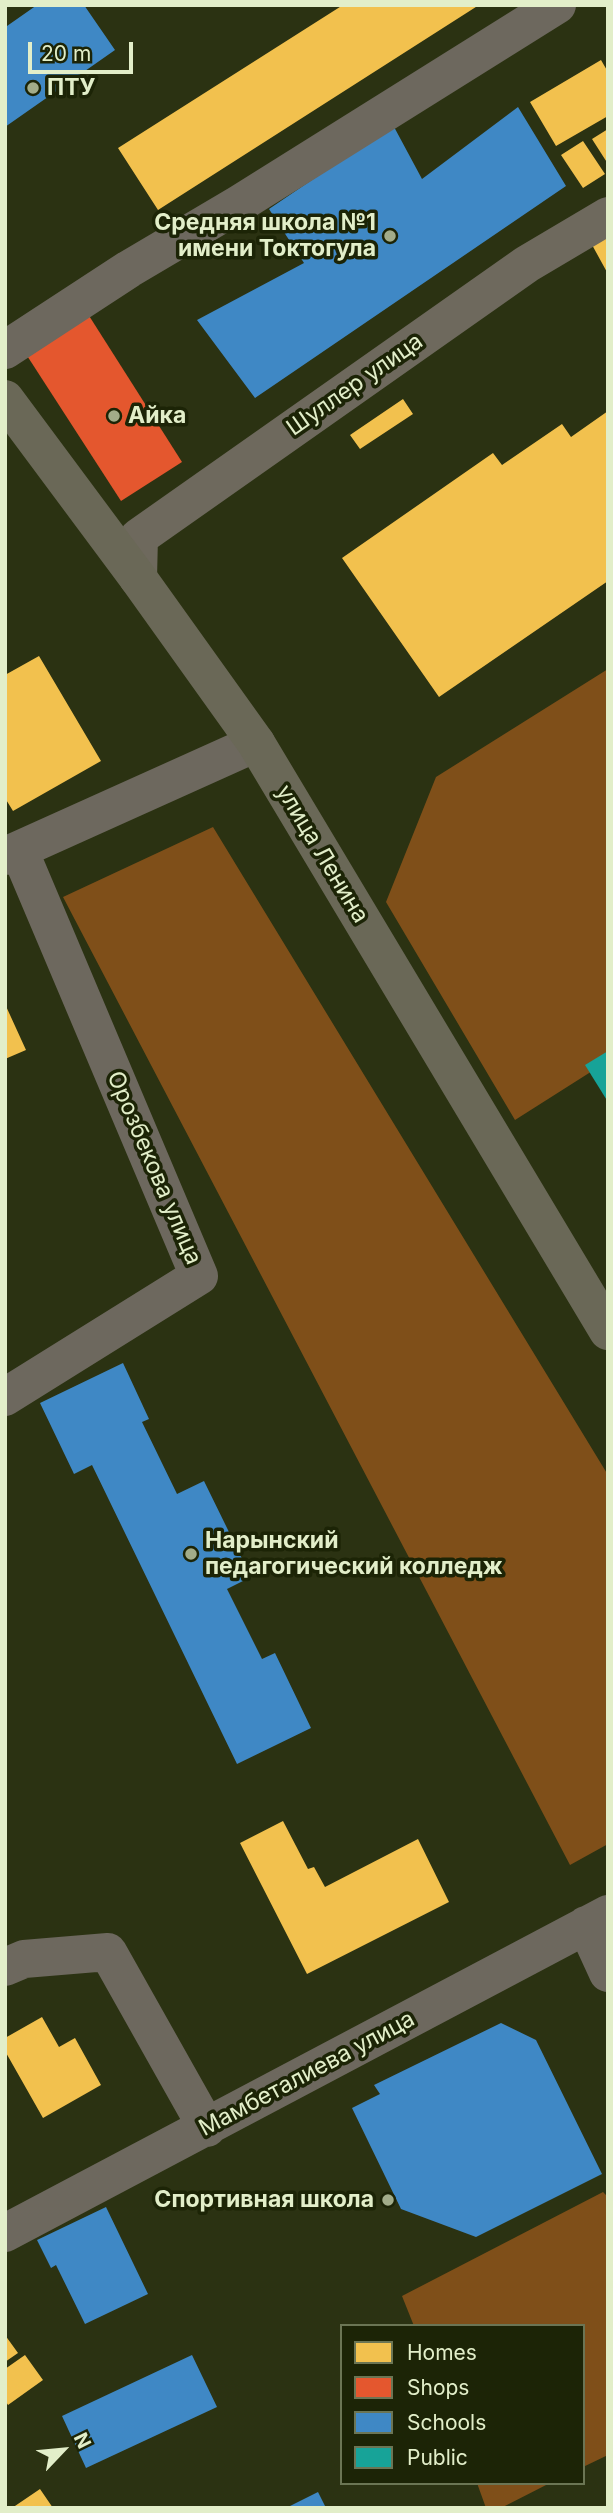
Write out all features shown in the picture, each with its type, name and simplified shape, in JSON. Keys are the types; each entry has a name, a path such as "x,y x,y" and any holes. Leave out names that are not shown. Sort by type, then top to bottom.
{"main road":[{"name":"улица Ленина","path":"5,399 256,743 608,1331"}],"street":[{"path":"5,350 129,269 239,204 556,5"},
{"name":"Шуллер улица","path":"138,578 139,537 527,264 608,216"},
{"path":"12,853 256,743"},
{"name":"Орозбекова улица","path":"5,1397 199,1276 12,853"},
{"path":"597,1919 608,1973"},
{"name":"Мамбеталиева улица","path":"5,2233 597,1919"},
{"path":"5,1967 24,1959 108,1952 207,2128"}],"shaded area":[{"path":"608,669 608,1061 515,1120 386,902 436,777"},
{"path":"213,827 608,1475 608,1844 570,1865 63,897"},
{"path":"603,2192 608,2197 608,2455 585,2466 585,2324 413,2324 402,2296"},
{"path":"478,2485 546,2485 501,2508 486,2508"}],"building: Homes":[{"path":"343,5 479,5 158,210 118,148"},
{"path":"601,60 608,72 608,116 556,146 530,102"},
{"path":"608,129 608,164 592,139"},
{"path":"583,141 605,174 583,188 561,155"},
{"path":"608,234 608,274 591,243"},
{"path":"403,399 413,414 360,449 350,435"},
{"path":"608,411 608,581 439,697 342,558 493,453 502,465 562,424 571,437"},
{"path":"39,656 101,761 13,811 5,798 5,675"},
{"path":"5,1004 26,1050 5,1059"},
{"path":"283,1821 308,1869 314,1867 325,1887 418,1839 449,1902 307,1974 240,1843"},
{"path":"42,2017 59,2047 75,2038 101,2085 43,2118 5,2051 5,2038"},
{"path":"5,2335 18,2353 5,2362"},
{"path":"25,2355 43,2380 8,2405 5,2400 5,2369"},
{"path":"40,2489 53,2508 12,2508"}],"building: Shops":[{"path":"86,311 182,462 121,501 24,351"}],"building: Schools":[{"name":"ПТУ","path":"37,5 84,5 115,50 5,127 5,23 7,26"},
{"name":"Средняя школа №1 имени Токтогула","path":"518,107 566,186 255,398 197,320 304,263 269,209 393,125 422,179"},
{"path":"123,1363 149,1419 142,1422 177,1494 204,1481 251,1577 227,1589 262,1659 275,1653 311,1728 237,1764 92,1465 74,1474 40,1403"},
{"path":"501,2023 536,2040 602,2174 476,2237 401,2209 352,2108 380,2094 374,2085"},
{"path":"106,2207 148,2294 85,2324 56,2265 51,2268 37,2240"},
{"path":"192,2355 217,2407 86,2468 62,2416"},
{"path":"318,2492 326,2508 286,2508"}],"building: Public":[{"path":"608,1051 608,1102 585,1065"}],"place":[{"name":"ПТУ","path":"33,88"},
{"name":"Средняя школа №1 имени Токтогула","path":"390,236"},
{"name":"Айка","path":"114,416"},
{"name":"Нарынский педагогический колледж","path":"191,1554"},
{"name":"Спортивная школа","path":"388,2200"}]}
